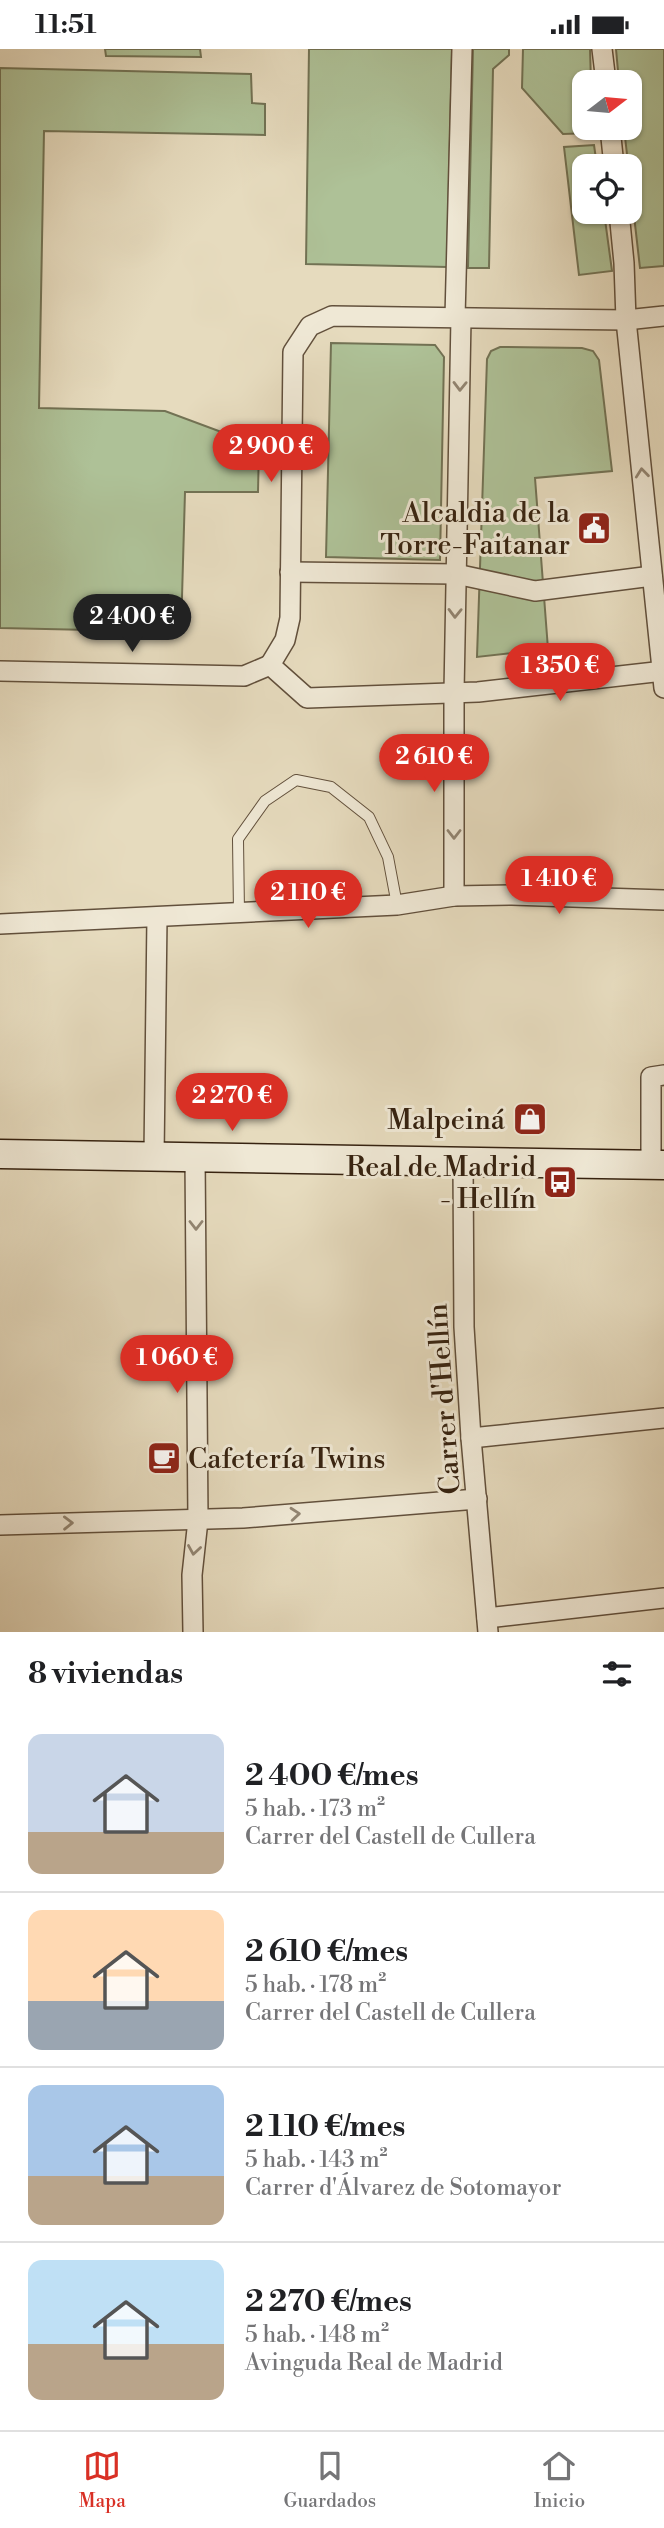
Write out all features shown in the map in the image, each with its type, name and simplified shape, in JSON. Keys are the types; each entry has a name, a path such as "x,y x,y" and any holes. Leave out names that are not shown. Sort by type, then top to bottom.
{"street":[{"path":"454,896 462,49"},
{"path":"602,49 605,70"},
{"path":"271,665 307,698 478,692 663,676 626,320 620,224"},
{"path":"0,671 244,677 271,665 285,640 290,618 293,352 310,326 332,316 626,320 664,316"},
{"path":"290,572 456,573 535,591 652,576"},
{"path":"0,924 397,905 454,896 512,895 664,900"},
{"path":"154,1156 158,917"},
{"path":"0,1154 658,1165 651,1077 664,1075"},
{"path":"193,1632 192,1575 198,1520 195,1157"},
{"name":"Carrer d'Hellín","path":"463,1163 464,1327 487,1625"},
{"path":"471,1438 664,1418"},
{"path":"0,1525 198,1520 477,1499"},
{"path":"487,1625 664,1598"}],"lane":[{"path":"239,913 238,839 265,801 296,780 331,787 369,817 388,857 397,905"}],"green space":[{"path":"105,49 200,49 201,57 106,56"},
{"path":"309,49 452,49 447,267 306,264"},
{"path":"473,49 509,49 509,55 493,69 489,268 468,268"},
{"path":"523,49 590,49 591,70 572,70 572,134 563,134 522,88"},
{"path":"616,49 664,49 664,266 640,268 635,224 642,224 642,154 627,154 625,140 642,140 642,70 618,70"},
{"path":"0,68 251,74 252,103 265,104 265,135 44,131 39,408 165,411 259,446 258,492 185,492 181,632 0,628"},
{"path":"594,145 595,154 572,154 572,215 564,147"},
{"path":"573,224 606,224 612,271 579,275"},
{"path":"331,343 435,345 444,357 440,560 326,557"},
{"path":"500,347 582,348 593,351 599,360 612,471 535,478 548,649 477,657 487,359 491,351"}],"place":[{"name":"Alcaldia de la Torre-Faitanar","path":"594,528"},
{"name":"Malpeiná","path":"530,1119"},
{"name":"Real de Madrid - Hellín","path":"560,1182"},
{"name":"Cafetería Twins","path":"164,1458"}]}
